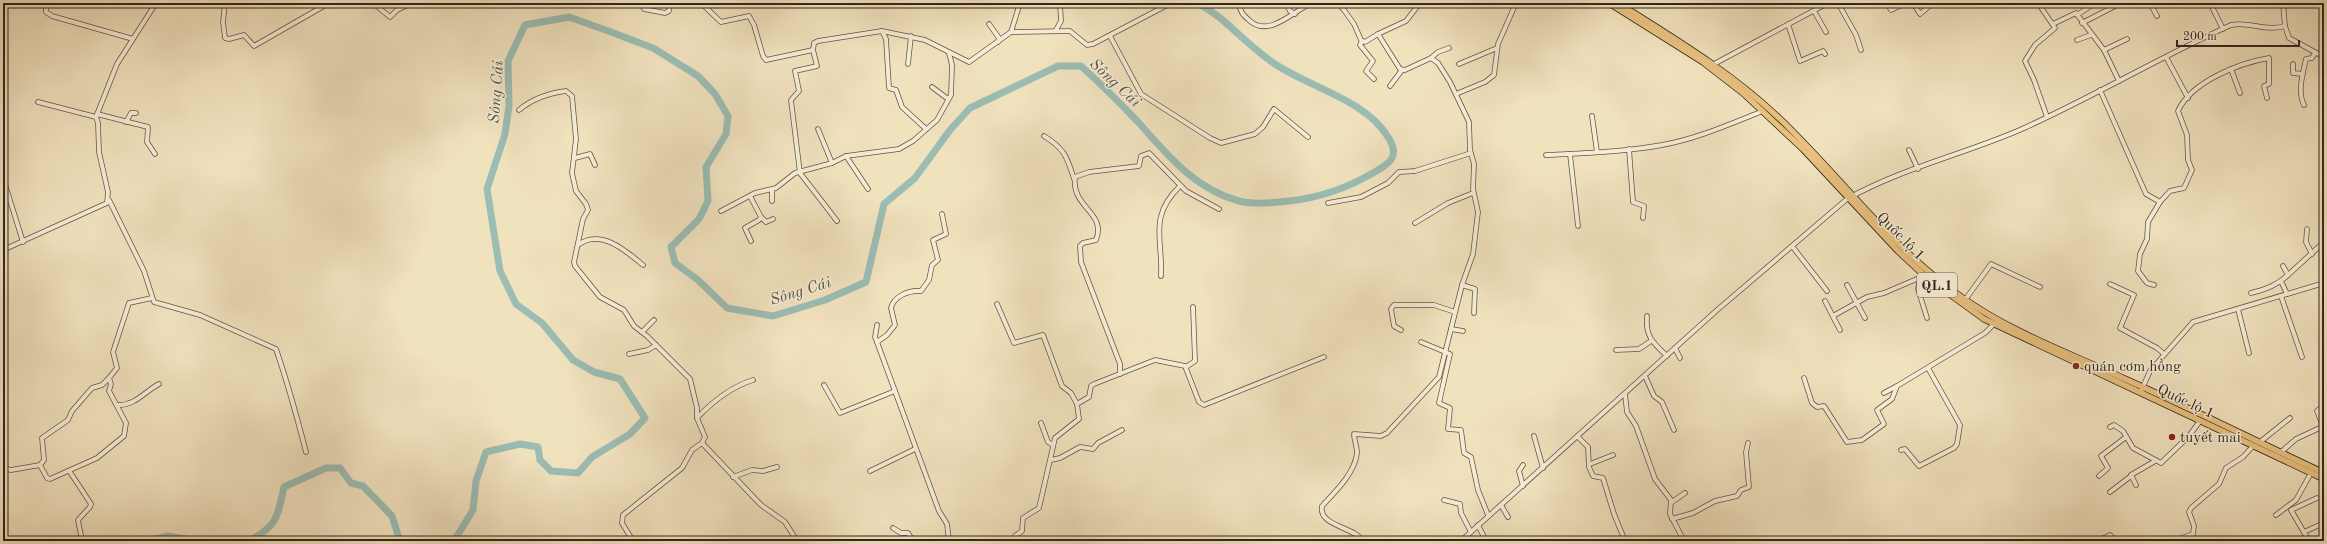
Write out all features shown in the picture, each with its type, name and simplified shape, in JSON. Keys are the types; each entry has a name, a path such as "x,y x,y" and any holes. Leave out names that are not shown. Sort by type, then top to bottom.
{"highway":[{"name":"Quốc lộ 1","path":"1609,3 1710,67 1764,111 1917,262 1965,300 2013,328 2142,390 2200,421 2324,479"},
{"name":"Quốc lộ 1","path":"1618,3 1714,64 1779,118 1920,275 1957,301 1994,324 2260,442 2324,473"}],"street":[{"path":"46,3 46,12 52,16 133,39"},
{"path":"156,3 115,68 97,115 98,152 109,200 144,270 152,298 156,304 187,310 274,347 294,404 295,414 306,452"},
{"path":"224,3 223,22 225,38 229,39 244,35 254,46 329,3"},
{"path":"374,3 391,17 397,10 412,3"},
{"path":"644,3 644,9 665,13 669,11 670,3"},
{"path":"701,3 721,22 749,16 754,25 765,60 813,50"},
{"path":"1011,32 1020,3"},
{"path":"1056,30 1061,21 1060,3"},
{"path":"1159,3 1160,10"},
{"path":"837,221 800,173 791,100 798,91 795,71 817,66 813,50 814,43 818,41 882,31 925,40 965,61 973,61 1011,32 1056,30 1070,31 1087,45 1110,36 1171,3"},
{"path":"1239,3 1243,16 1258,26 1280,22 1312,3"},
{"path":"1286,3 1290,11 1294,14"},
{"path":"1339,3 1354,24 1362,41 1360,44 1373,61 1366,71 1374,79"},
{"path":"1342,8 1346,5 1355,3"},
{"path":"1362,41 1368,41 1378,34 1406,21 1420,3"},
{"path":"1456,94 1491,78 1495,70 1497,48 1516,3"},
{"path":"1714,64 1828,3"},
{"path":"1838,3 1856,35 1860,50"},
{"path":"1887,3 1891,10 1906,3"},
{"path":"1913,3 1920,14 1933,3"},
{"path":"2038,3 2055,28 2035,45 2025,61 2048,117"},
{"path":"2053,24 2075,13 2078,15 2095,3"},
{"path":"2082,23 2121,3"},
{"path":"2150,3 2158,16"},
{"path":"2210,3 2223,29"},
{"path":"2283,3 2285,26 2290,39 2324,57"},
{"path":"1814,11 1826,32"},
{"path":"2078,15 2082,23 2104,50 2119,81"},
{"path":"989,24 999,38 998,42"},
{"path":"1788,24 1800,61 1823,51 1825,54"},
{"path":"1461,541 1488,515 1578,437 1675,348 1850,197 1865,188 1918,169 2048,117 2223,29 2238,24 2264,29 2285,26"},
{"path":"882,31 886,39 889,88 896,90 902,107 926,129"},
{"path":"1378,34 1398,67 1402,70"},
{"path":"2077,40 2091,35"},
{"path":"908,64 911,36"},
{"path":"1110,36 1141,94 1210,138 1221,143 1255,134 1263,127 1274,109 1308,137"},
{"path":"2104,50 2127,39"},
{"path":"1390,86 1402,70 1431,58 1438,52 1449,48"},
{"path":"1460,64 1497,48"},
{"path":"721,211 750,196 772,190 793,174 832,163 846,156 899,149 913,141 936,120 952,91 952,65 949,53"},
{"path":"2304,105 2301,92 2306,59 2312,58 2315,53"},
{"path":"2166,57 2188,98"},
{"path":"1363,541 1353,533 1328,520 1321,508 1344,481 1355,459 1357,452 1354,435 1356,433 1381,436 1387,434 1437,381 1453,329 1455,312 1462,285 1473,254 1478,212 1473,193 1474,164 1470,153 1469,122 1456,94 1440,67 1431,58"},
{"path":"2154,285 2147,283 2138,271 2140,254 2148,239 2148,226 2160,202 2170,191 2184,188 2192,170 2188,160 2188,135 2178,114 2180,108 2208,79 2252,60 2268,58 2269,84 2264,86 2267,98"},
{"path":"2293,64 2293,74 2303,74"},
{"path":"2231,69 2240,93"},
{"path":"932,87 948,99"},
{"path":"2100,90 2146,193 2160,202"},
{"path":"519,110 533,101 549,94 568,91 572,96 574,103 574,127 576,139 575,158 572,171 576,191 586,204 588,210 583,220 574,262 577,270 600,297 624,310 632,324 656,345 691,381 697,418 705,435 702,443 694,448 682,468 623,515 622,523 633,541"},
{"path":"38,102 148,127 147,142 155,154"},
{"path":"1546,155 1629,149 1679,141 1764,111"},
{"path":"126,122 130,113 136,113"},
{"path":"1592,116 1597,152"},
{"path":"818,130 832,163"},
{"path":"1044,136 1056,144 1069,160 1077,197 1094,216 1098,226 1097,239 1093,242 1080,244 1080,254 1088,283 1120,364 1120,374"},
{"path":"1629,149 1633,202 1644,206 1643,218"},
{"path":"1909,150 1918,169"},
{"path":"1074,179 1089,172 1139,166 1141,156 1148,153 1180,186 1196,198 1219,209"},
{"path":"1328,203 1361,197 1388,183 1399,172 1413,172 1470,153"},
{"path":"575,158 590,154 595,165"},
{"path":"1570,154 1578,226"},
{"path":"846,156 868,189"},
{"path":"3,178 23,242"},
{"path":"1161,276 1162,258 1159,252 1158,225 1166,202 1180,186"},
{"path":"772,190 772,201"},
{"path":"1415,223 1448,203 1473,193"},
{"path":"750,196 761,217 766,222 773,219"},
{"path":"3,250 99,208 109,200"},
{"path":"877,342 887,335 895,325 891,308 895,300 914,290 921,291 929,280 932,265 938,260 933,240 946,234 942,214"},
{"path":"751,241 745,228 761,217"},
{"path":"2307,229 2306,246 2312,254"},
{"path":"578,245 590,239 618,244 643,265"},
{"path":"2251,293 2269,288 2281,281 2324,242"},
{"path":"1792,246 1827,290"},
{"path":"1965,300 1991,264 2040,287"},
{"path":"2283,266 2288,275"},
{"path":"1833,316 1857,303 1920,275"},
{"path":"1920,275 1918,289 1926,318"},
{"path":"2281,281 2286,290"},
{"path":"2142,390 2150,371 2191,324 2281,296 2286,290 2324,283"},
{"path":"2110,284 2134,295 2120,328 2157,348 2164,354"},
{"path":"1462,285 1475,289 1474,313"},
{"path":"1847,285 1865,318"},
{"path":"2281,296 2302,356"},
{"path":"3,468 11,470 40,465 44,460 42,438 68,420 72,411 92,388 102,385 117,368 113,352 129,303 152,298"},
{"path":"1824,301 1840,330"},
{"path":"998,304 1014,343 1043,335 1062,386 1071,393 1077,404 1079,419 1057,436 1053,445 1051,460 1039,508 1022,518 1022,531 1015,536 1014,541"},
{"path":"1401,330 1394,326 1391,309 1394,305 1434,305 1455,312"},
{"path":"1077,404 1089,397 1091,386 1094,384 1157,359 1186,367 1195,361 1193,307"},
{"path":"2238,309 2249,353"},
{"path":"1646,316 1646,328 1651,341 1667,356"},
{"path":"642,332 654,320"},
{"path":"1884,393 1928,368 1985,332 1994,324"},
{"path":"877,325 875,337 939,511 946,522 949,539 936,541"},
{"path":"1453,329 1463,331"},
{"path":"1616,350 1639,349 1651,341"},
{"path":"1421,342 1447,351 1450,356 1439,403 1450,408 1448,429 1460,430 1464,452 1471,457 1478,490 1488,515"},
{"path":"628,354 648,350 656,345"},
{"path":"1675,348 1680,358"},
{"path":"1186,367 1199,402 1204,405 1324,357"},
{"path":"1901,450 1905,449 1919,466 1954,448 1956,444 1960,424 1942,395 1928,368"},
{"path":"1645,376 1654,396 1662,402 1674,430"},
{"path":"40,465 47,479 70,472 102,455 124,436 127,426 118,406 109,392 112,384 108,378"},
{"path":"1804,378 1812,403 1817,407 1824,406 1848,443 1865,438 1884,424 1877,410 1892,399 1897,386"},
{"path":"697,418 710,404 745,382 753,380"},
{"path":"118,406 127,405 137,400 159,384"},
{"path":"824,386 840,413 895,391"},
{"path":"1625,394 1627,412 1636,426 1655,478 1672,502"},
{"path":"2280,453 2296,439 2323,426 2317,410 2324,406"},
{"path":"2260,442 2290,418"},
{"path":"2110,427 2114,425 2122,429 2133,448 2161,463 2164,462 2200,421"},
{"path":"1041,423 1048,442 1053,445"},
{"path":"1051,460 1060,458 1080,447 1093,449 1098,442 1122,430"},
{"path":"1534,436 1543,468"},
{"path":"2099,476 2108,468 2102,456 2126,436"},
{"path":"1578,437 1588,447 1590,469 1594,477 1603,478 1614,514 1625,541"},
{"path":"702,443 764,508 785,522 797,541"},
{"path":"1672,519 1693,513 1715,501 1737,496 1741,490 1749,487 1746,452 1748,443"},
{"path":"2173,541 2193,534 2194,526 2189,511 2190,508 2219,484 2226,468 2244,457 2253,446"},
{"path":"870,471 916,449"},
{"path":"1590,464 1613,455"},
{"path":"2110,492 2131,476 2155,461"},
{"path":"1523,465 1520,471 1523,486"},
{"path":"733,477 752,470 763,471 777,467"},
{"path":"70,472 91,504 90,508 78,520 82,541"},
{"path":"2276,515 2296,500 2311,473"},
{"path":"2131,476 2136,485"},
{"path":"1684,541 1669,512 1672,502 1685,493"},
{"path":"2309,541 2291,510 2317,498"},
{"path":"1444,500 1460,504 1462,513 1471,532"},
{"path":"1501,505 1508,517"},
{"path":"2304,532 2324,523"},
{"path":"1478,526 1486,541"},
{"path":"893,528 901,533 908,533 913,541"},
{"path":"2098,541 2110,535 2116,541"},
{"path":"2155,541 2161,539 2167,541"}],"waterway":[{"name":"Sông Cái","path":"454,541 473,510 476,481 486,452 520,444 538,447 540,460 551,471 578,473 592,457 630,434 645,418 620,379 594,372 573,360 542,323 516,304 500,271 487,189 505,134 509,106 508,61 525,25 569,17 611,32 653,48 698,76 715,94 728,116 726,134 706,167 708,201 699,219 671,247 675,263 698,280 727,308 773,316 825,300 866,282 884,204 915,178 950,130 970,108 1058,66 1081,66 1117,100 1182,169 1208,188 1239,201 1251,203 1270,203 1300,200 1321,195 1343,188 1388,163 1393,155 1392,144 1378,124 1366,113 1336,95 1275,64 1220,17 1198,3"},
{"name":"Sông Cái","path":"249,541 266,530 275,520 284,487 326,468 340,468 351,483 363,486 392,516 400,541"},
{"name":"Sông Cái","path":"146,541 168,536 196,541"}],"place":[{"name":"quán cơm hồng","path":"2076,366"},
{"name":"tuyết mai","path":"2172,437"}]}
